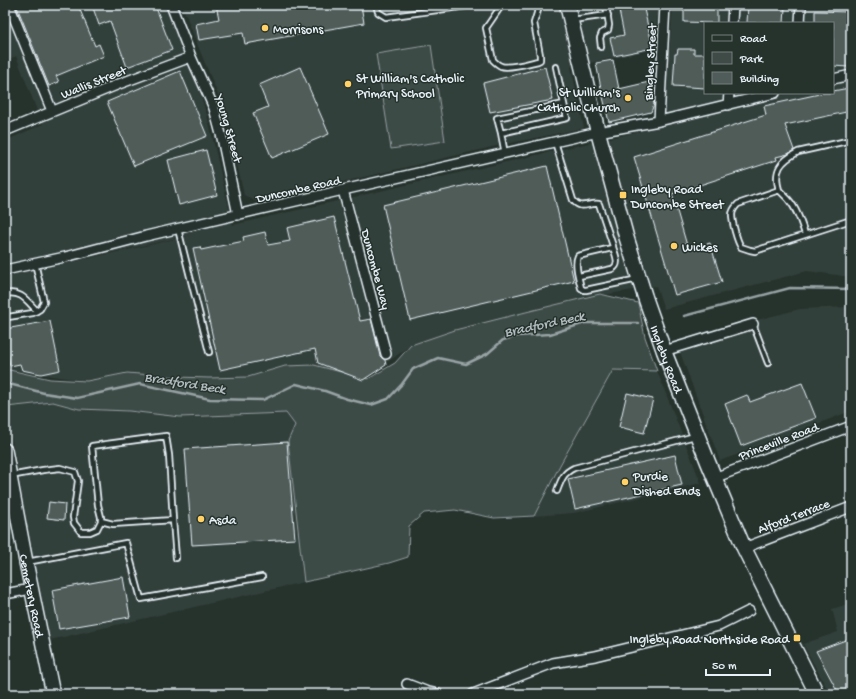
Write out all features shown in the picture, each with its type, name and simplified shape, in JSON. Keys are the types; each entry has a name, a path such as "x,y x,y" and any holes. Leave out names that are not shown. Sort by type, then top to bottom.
{"main road":[{"name":"Ingleby Road","path":"567,5 598,132 626,236 664,352 714,478 744,548 818,694"}],"street":[{"path":"9,5 52,111"},
{"name":"Young Street","path":"171,5 191,57 214,108 222,138 238,215"},
{"name":"Bingley Street","path":"659,120 665,5"},
{"path":"732,22 733,5"},
{"path":"800,22 801,5"},
{"name":"Wallis Street","path":"5,132 52,111 191,57"},
{"path":"834,80 851,75"},
{"path":"728,105 729,94"},
{"name":"Duncombe Road","path":"5,270 344,190 598,132 728,105 771,94"},
{"name":"Duncombe Way","path":"344,190 386,354"},
{"path":"664,352 753,324"},
{"name":"Princeville Road","path":"714,478 851,426"},
{"name":"Cemetery Road","path":"5,450 7,477 53,694"},
{"name":"Alford Terrace","path":"744,548 850,510"},
{"path":"5,594 31,589"},
{"path":"474,694 553,663 595,656 719,626 749,611"},
{"path":"407,684 438,694"}],"lane":[{"path":"376,5 378,12 386,17 474,5"},
{"path":"496,5 499,10 486,28 493,60 496,64 508,67 540,60 534,23 539,5"},
{"path":"601,47 600,38 602,33 608,30 609,25 606,5"},
{"path":"570,20 608,15"},
{"path":"501,133 567,118 556,67"},
{"path":"505,154 497,118 564,104"},
{"path":"805,234 794,207 789,199 779,190 777,173 783,162 798,152 851,140"},
{"path":"555,142 573,200 576,204 582,206 597,203 599,204 617,264 616,267 579,276"},
{"path":"779,190 743,202 735,207 732,216 738,242 741,247 755,251 851,220"},
{"path":"178,229 209,352"},
{"path":"613,247 576,257 582,288 586,290 639,279"},
{"path":"5,313 8,317 33,313 40,309 44,302 35,263"},
{"path":"5,294 18,294 37,311"},
{"path":"753,324 768,363"},
{"path":"7,477 60,468 75,472 78,481 73,517 74,523 81,532 90,532 97,529 101,521 92,446 166,436 169,454 176,558"},
{"path":"557,491 564,476 568,471 574,468 697,436"},
{"path":"101,521 113,524 173,520"},
{"path":"26,562 126,543 141,599 262,577"}],"shaded area":[{"path":"5,5 166,5 185,48 207,115 233,225 663,126 673,5 851,5 851,277 807,271 664,309 656,286 603,295 411,345 363,380 87,381 5,369 5,141 43,124 16,56 5,61","holes":["196,234 150,245 57,265"]},
{"path":"182,5 658,5 656,49 571,67 584,128 496,146 257,202 244,195 226,114"},
{"path":"851,307 851,411 720,461 676,341 800,309"},
{"path":"613,370 657,371 701,483 574,513 534,516 560,465"},
{"path":"53,402 79,409 129,411 180,417 286,413 295,425 288,441 304,582 50,640 6,407"},
{"path":"851,603 851,694 830,694 803,644 838,632 832,609"}],"green space":[{"path":"431,45 445,141 391,149 376,54"},
{"path":"600,294 638,303 645,337 657,371 613,370 560,465 534,516 494,518 455,510 424,513 409,526 408,557 389,563 304,582 288,441 295,425 286,413 180,417 129,411 79,409 53,402 6,407 5,369 50,379 87,381 127,373 177,377 248,377 285,366 314,365 368,379 395,363 411,345 455,330"}],"building":[{"path":"20,5 78,5 95,46 99,44 104,56 56,76 59,82 49,86 17,7"},
{"path":"92,5 155,5 172,50 127,67 110,21 99,25"},
{"name":"Morrisons","path":"216,5 361,5 364,23 245,44 243,33 199,40 196,24 219,19"},
{"path":"618,5 643,5 653,48 614,56 610,38 624,35"},
{"path":"671,5 717,5 717,22 684,22 684,11 671,11"},
{"path":"748,5 778,5 778,8 785,8 784,22 747,22"},
{"path":"815,11 850,12 848,67 834,66 834,22 815,22"},
{"path":"678,49 694,49 694,54 704,54 704,88 673,86 675,54 677,54"},
{"name":"St William's Catholic Church","path":"613,60 619,89 649,82 654,104 651,112 609,122 596,63"},
{"path":"300,67 329,134 272,158 253,113 268,107 259,85"},
{"path":"545,67 553,100 490,112 483,83"},
{"path":"180,71 207,136 134,166 107,102"},
{"path":"849,88 851,95 851,111 785,125 794,150 788,154 776,157 777,160 672,194 688,249 710,243 722,282 675,295 634,157 766,115 764,106 819,94 834,94 834,91"},
{"path":"206,150 217,195 179,205 168,160"},
{"path":"547,166 574,281 410,320 383,205"},
{"path":"334,217 360,321 371,319 380,356 385,360 386,365 363,380 318,363 315,349 220,370 193,248 200,247 201,250 244,241 243,237 265,232 268,245 290,241 287,228"},
{"path":"50,321 60,370 41,374 22,370 20,364 10,366 5,338 5,329"},
{"path":"802,383 816,418 741,446 725,404 747,395 750,402"},
{"path":"627,393 653,399 644,433 619,427"},
{"path":"287,442 295,539 192,545 185,449"},
{"name":"Purdie Dished Ends","path":"675,455 682,485 575,509 568,479"},
{"path":"49,502 65,504 64,520 47,518"},
{"path":"123,577 130,617 59,629 52,590"},
{"path":"851,638 851,678 846,679 851,693 839,694 816,651"}],"waterway":[{"name":"Bradford Beck","path":"684,316 790,288 851,289"},
{"name":"Bradford Beck","path":"5,382 44,393 77,398 140,384 210,399 263,400 296,384 371,405 388,399 413,369 438,358 466,364 487,354 503,340 517,336 550,334 585,323 638,323"}],"place":[{"name":"Morrisons","path":"265,28"},
{"name":"St William's Catholic Primary School","path":"348,84"},
{"name":"St William's Catholic Church","path":"628,98"},
{"name":"Ingleby Road Duncombe Street","path":"623,195"},
{"name":"Wickes","path":"674,246"},
{"name":"Purdie Dished Ends","path":"625,482"},
{"name":"Asda","path":"201,519"},
{"name":"Ingleby Road Northside Road","path":"797,638"}]}
